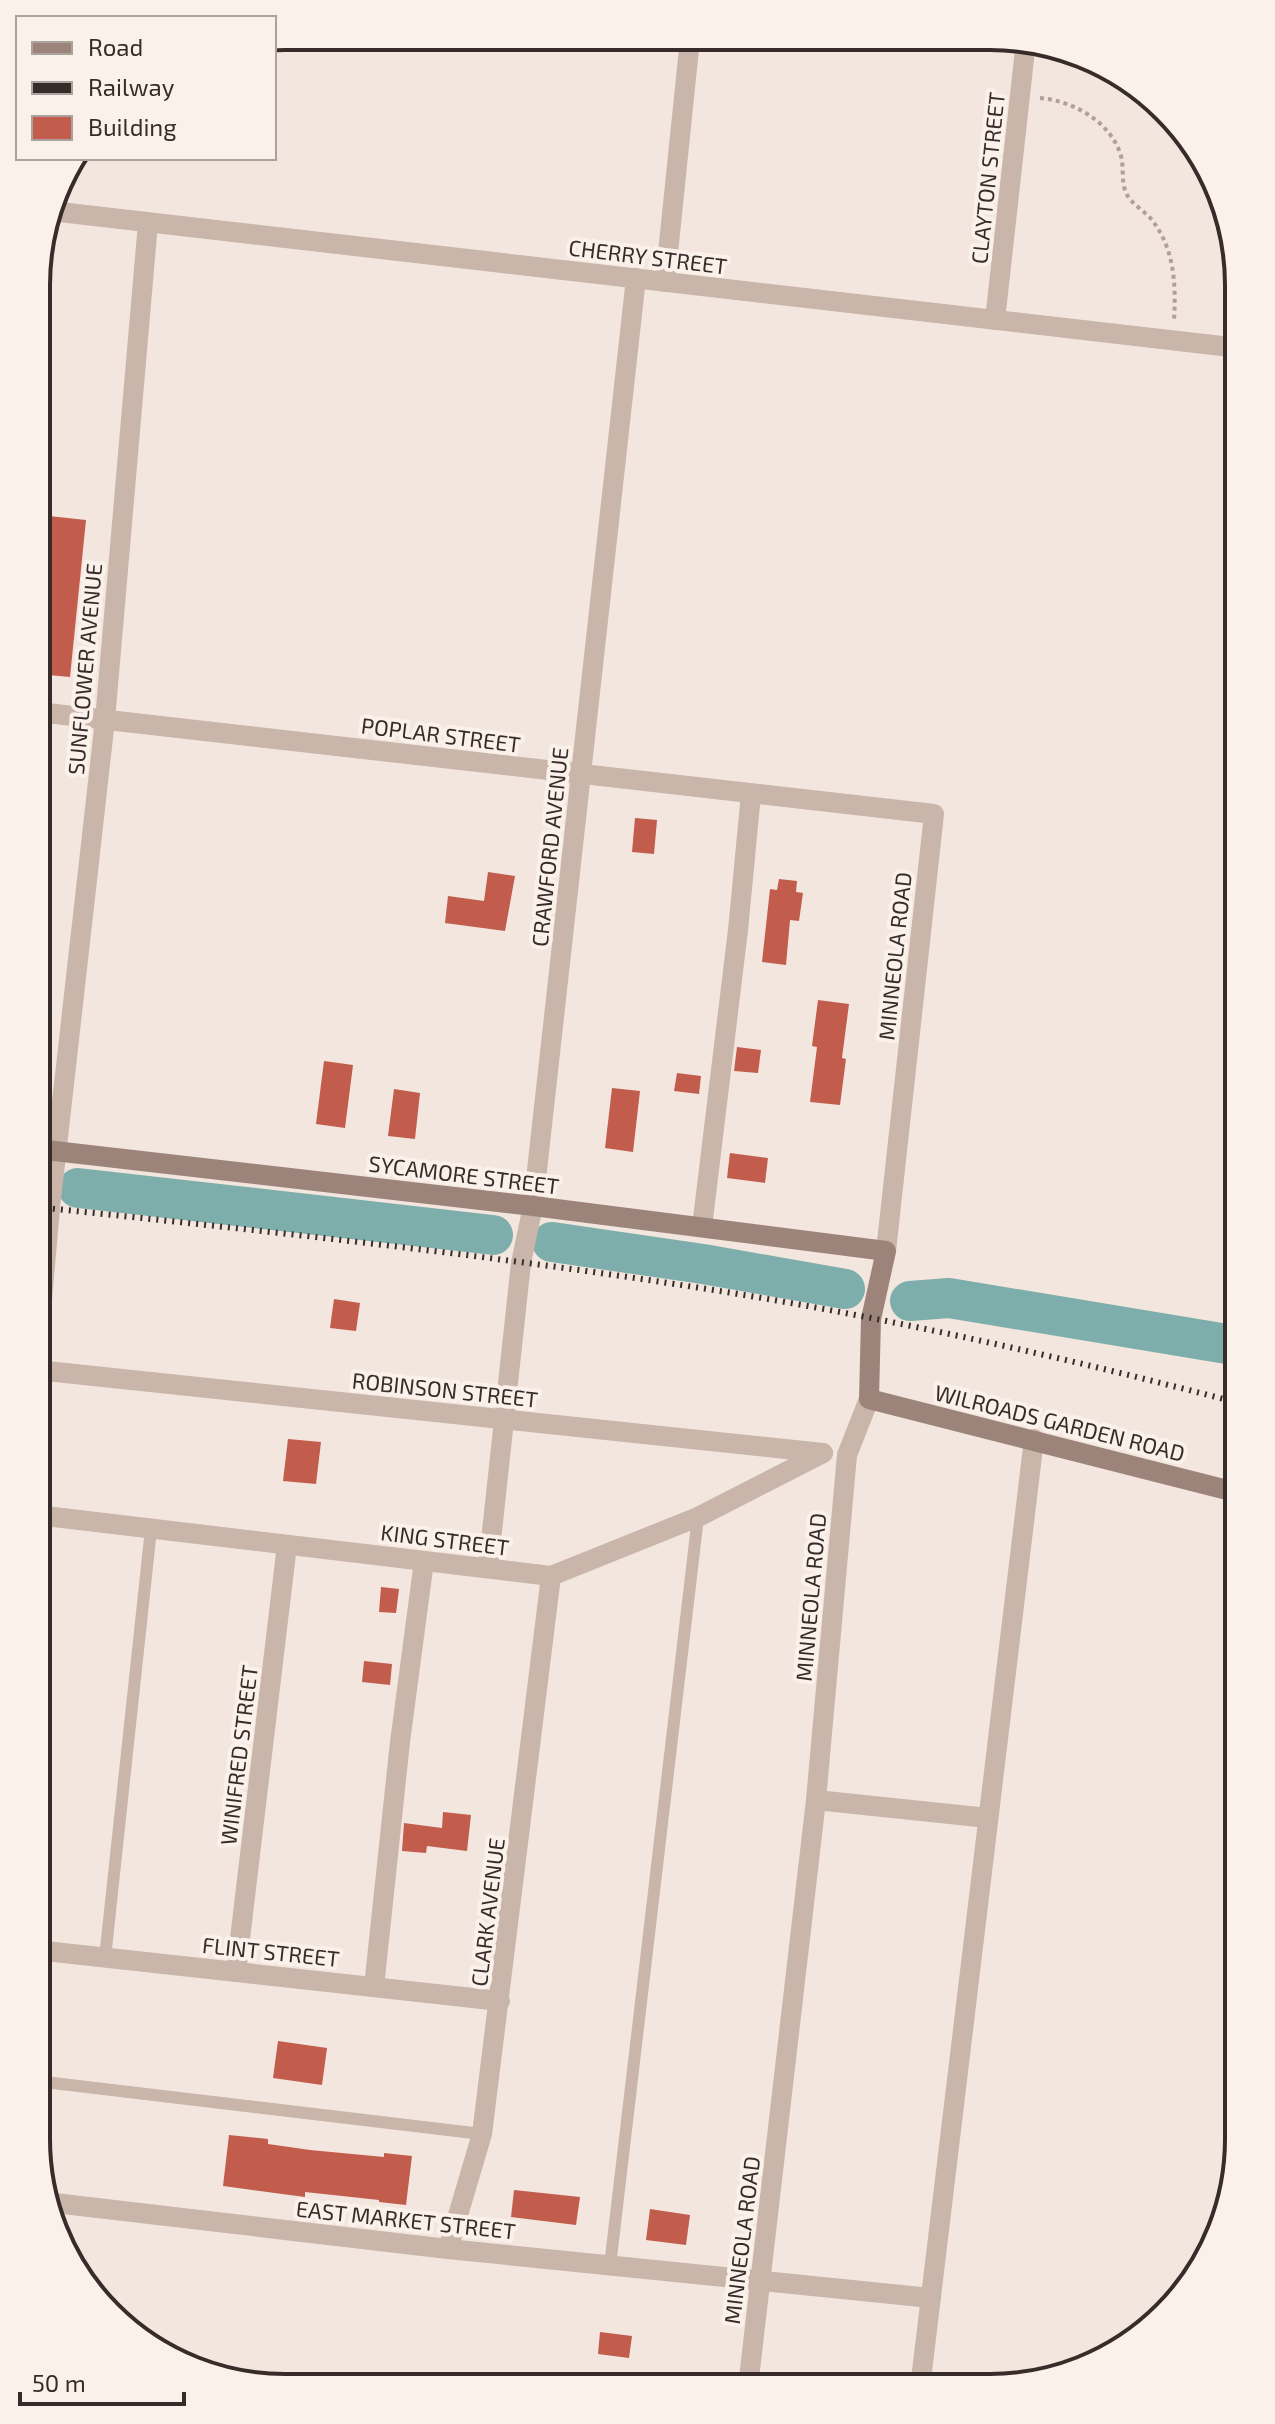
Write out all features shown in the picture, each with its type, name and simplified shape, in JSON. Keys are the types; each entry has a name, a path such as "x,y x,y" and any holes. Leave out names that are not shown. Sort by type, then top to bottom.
{"street":[{"path":"665,282 689,50"},
{"name":"CLAYTON STREET","path":"995,320 1025,53"},
{"name":"CHERRY STREET","path":"61,212 1225,346"},
{"name":"SUNFLOWER AVENUE","path":"50,1128 105,720 148,223"},
{"name":"CRAWFORD AVENUE","path":"488,1568 521,1263 533,1206 636,278"},
{"name":"POPLAR STREET","path":"50,713 934,814"},
{"path":"702,1227 751,794"},
{"name":"MINNEOLA ROAD","path":"749,2374 816,1800 847,1455 869,1399 871,1319 886,1251 934,814"},
{"name":"SYCAMORE STREET","path":"50,1150 533,1206 886,1251"},
{"name":"ROBINSON STREET","path":"50,1371 847,1455"},
{"name":"WILROADS GARDEN ROAD","path":"869,1399 1224,1489"},
{"path":"922,2374 1034,1439"},
{"name":"KING STREET","path":"50,1517 551,1576 698,1517 823,1453"},
{"name":"WINIFRED STREET","path":"236,1972 287,1545"},
{"path":"374,1987 400,1742 424,1561"},
{"name":"CLARK AVENUE","path":"448,2249 482,2134 551,1576"},
{"path":"816,1800 988,1818"},
{"name":"FLINT STREET","path":"50,1952 500,2001"},
{"name":"EAST MARKET STREET","path":"59,2204 448,2249 931,2298"}],"lane":[{"path":"610,2266 698,1517"},
{"path":"105,1958 151,1529"},
{"path":"50,2083 482,2134"}],"path":[{"path":"1021,96 1071,104 1104,125 1121,156 1127,196 1152,220 1169,251 1176,281 1173,339"}],"building":[{"path":"50,516 86,520 70,677 50,675"},
{"path":"635,818 657,820 654,854 632,852"},
{"path":"488,872 515,876 505,931 445,923 448,896 484,901"},
{"path":"779,879 797,881 796,892 803,893 799,921 790,920 786,965 762,962 770,889 777,890"},
{"path":"818,1000 849,1004 840,1105 810,1102 817,1047 812,1046"},
{"path":"737,1047 761,1050 758,1073 734,1071"},
{"path":"324,1061 353,1065 345,1128 316,1124"},
{"path":"677,1073 701,1076 699,1094 674,1091"},
{"path":"612,1088 640,1091 633,1152 605,1148"},
{"path":"394,1089 420,1093 415,1139 388,1136"},
{"path":"730,1153 768,1158 765,1183 727,1178"},
{"path":"334,1299 360,1303 356,1331 330,1328"},
{"path":"288,1439 321,1442 316,1484 283,1481"},
{"path":"381,1587 399,1589 396,1613 379,1612"},
{"path":"364,1661 392,1664 390,1685 362,1682"},
{"path":"443,1812 471,1815 467,1851 427,1846 426,1853 402,1851 404,1823 442,1828"},
{"path":"278,2041 327,2048 322,2085 273,2078"},
{"path":"229,2135 268,2139 268,2144 310,2150 384,2157 384,2153 412,2156 406,2205 305,2192 305,2197 223,2186"},
{"path":"514,2190 580,2197 576,2225 511,2217"},
{"path":"650,2209 690,2215 686,2245 646,2240"},
{"path":"600,2332 632,2336 629,2358 598,2354"}],"waterway":[{"path":"78,1188 493,1235"},
{"path":"552,1242 845,1289"},
{"path":"910,1301 949,1298 1224,1344"}],"railway":[{"path":"50,1208 448,1253 763,1298 968,1338 1224,1399"}]}
